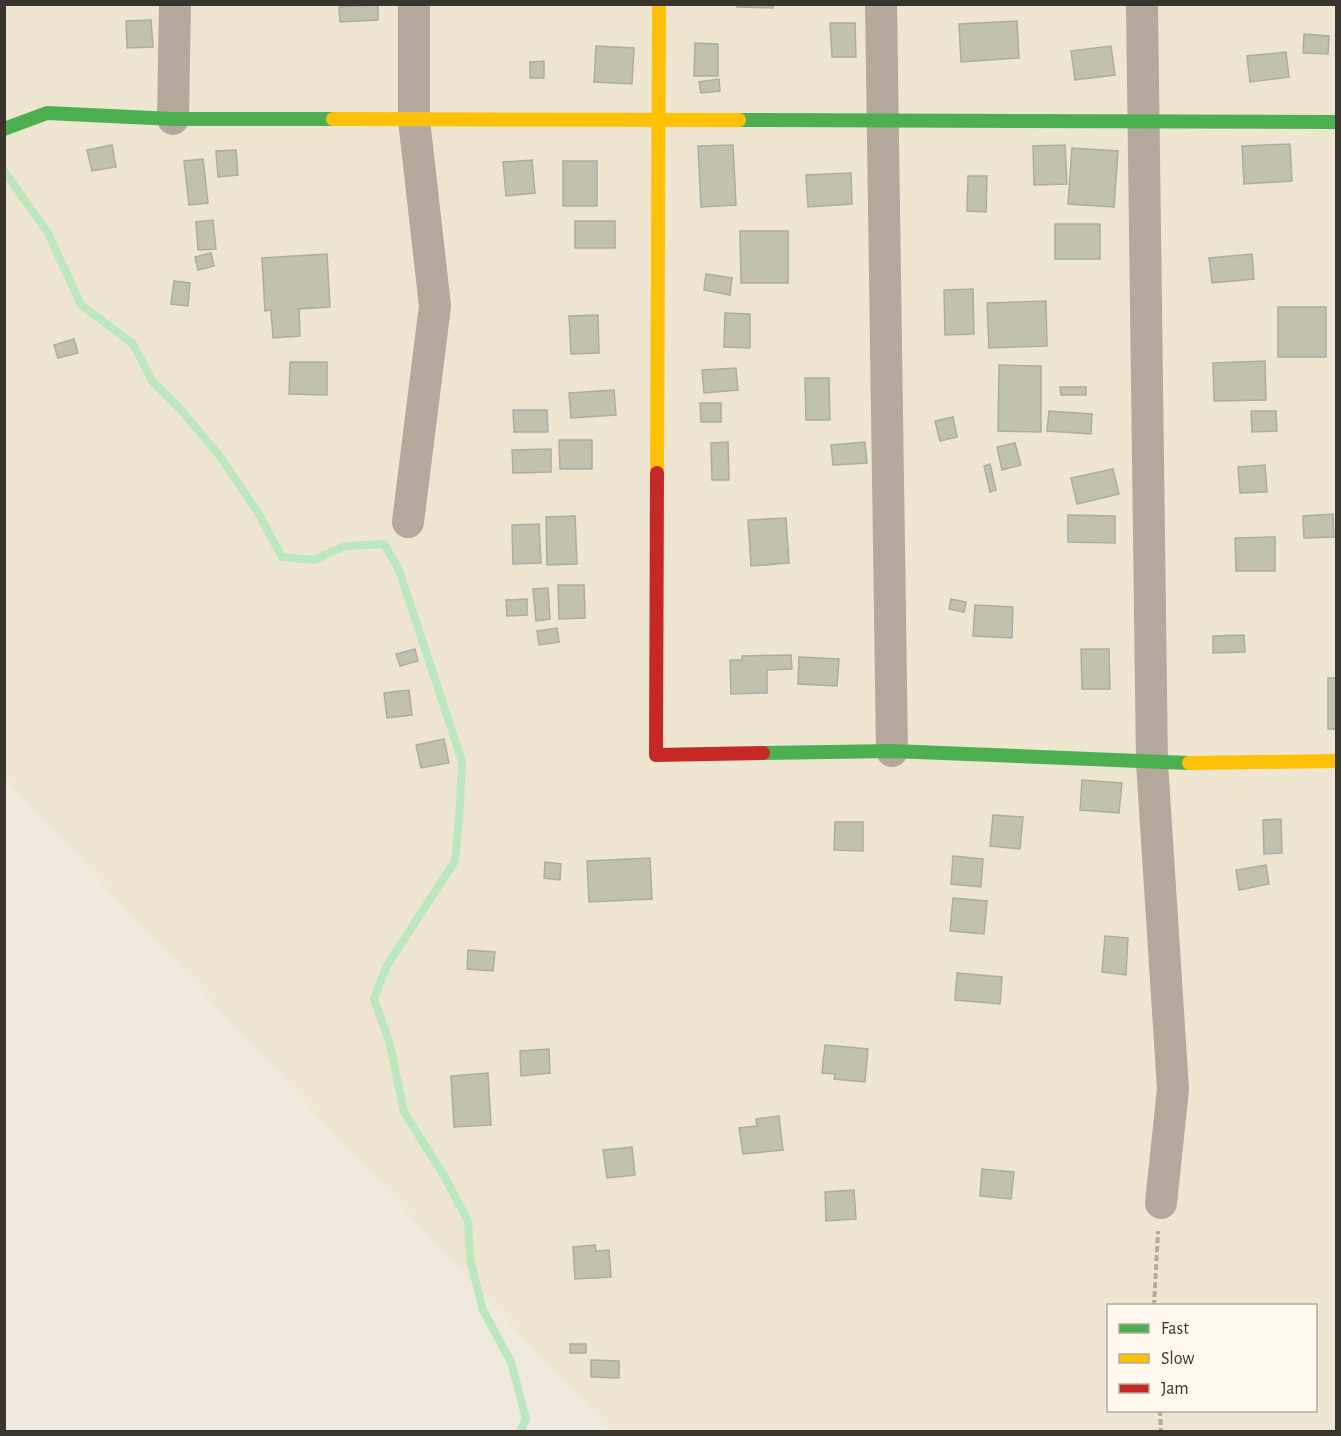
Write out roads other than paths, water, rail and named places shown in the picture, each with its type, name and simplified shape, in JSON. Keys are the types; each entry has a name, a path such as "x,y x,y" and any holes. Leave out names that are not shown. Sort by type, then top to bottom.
{"street":[{"path":"172,119 175,4"},
{"path":"408,522 435,306 414,120 414,4"},
{"path":"659,4 656,755 892,751 1152,763 1336,761"},
{"path":"881,4 892,751"},
{"path":"1142,4 1152,763 1173,1089 1161,1203"},
{"path":"4,129 47,113 172,119 1336,122"}],"waterway":[{"path":"4,171 48,233 81,305 133,344 152,381 182,411 219,455 257,511 282,557 314,560 345,546 384,544 399,570 462,761 460,805 455,861 386,967 374,999 389,1041 404,1112 443,1174 468,1221 470,1259 483,1310 511,1362 526,1419 520,1432"}]}
